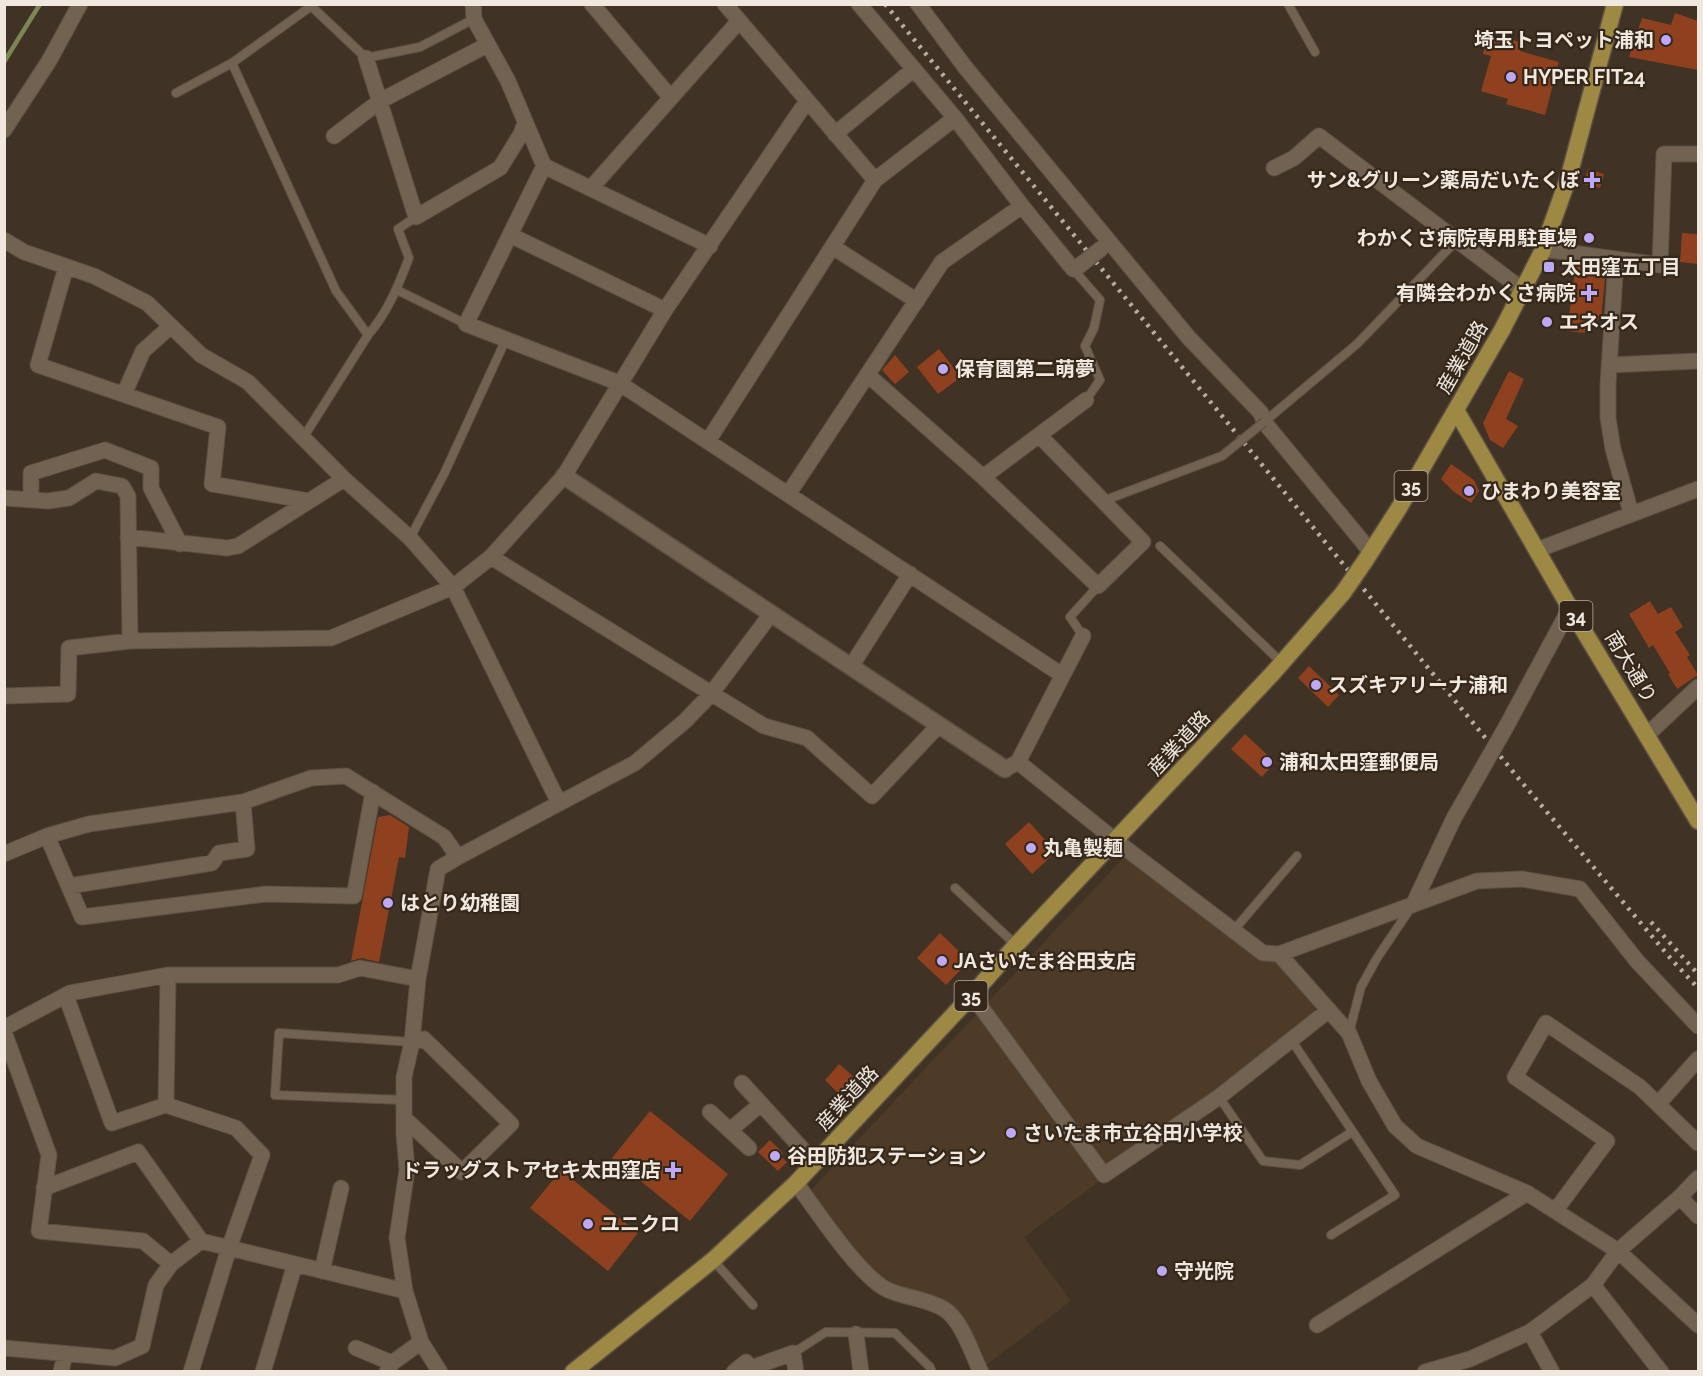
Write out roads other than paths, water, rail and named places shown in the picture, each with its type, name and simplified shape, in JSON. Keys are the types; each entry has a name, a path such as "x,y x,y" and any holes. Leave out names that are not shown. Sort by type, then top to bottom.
{"main road":[{"name":"産業道路","path":"573,1371 713,1260 796,1183 1282,663 1343,593 1368,557 1524,291 1543,249 1569,176 1615,4"},
{"name":"南大通り","path":"1456,410 1570,608 1698,821"}],"street":[{"path":"4,130 49,61 80,4"},
{"path":"592,4 671,98"},
{"path":"725,4 875,180"},
{"path":"859,4 955,118 1022,206 1076,267 1107,244"},
{"path":"918,4 965,67 1107,244 1189,338 1261,413 1264,422 1368,557"},
{"path":"473,12 487,45 508,81 544,166 710,246"},
{"path":"591,188 739,21"},
{"path":"333,136 380,101 487,45"},
{"path":"366,58 416,217 500,168 521,134 525,123"},
{"path":"835,134 914,69"},
{"path":"4,696 68,694 69,648 130,641 331,638 453,587 491,556 564,476 665,310 807,100"},
{"path":"708,441 875,180 955,118"},
{"path":"1274,168 1294,158 1319,136 1524,291"},
{"path":"1543,249 1660,265 1664,154 1698,154"},
{"path":"544,166 466,324 619,383 1062,675"},
{"path":"789,494 942,262 1022,206"},
{"path":"510,235 665,310"},
{"path":"4,240 24,252 94,276 147,303 201,355 248,382 344,479 410,538 453,587 559,804"},
{"path":"833,247 917,301"},
{"path":"1616,260 1608,418 1613,449 1631,513"},
{"path":"66,267 38,365 218,427 212,484 309,501"},
{"path":"124,394 143,351 171,326"},
{"path":"1609,365 1698,361"},
{"path":"868,376 983,477 1098,586 1143,542 1039,435"},
{"path":"983,477 1086,400"},
{"path":"31,500 31,473 105,450 151,468 151,488 180,544"},
{"path":"564,476 771,614 852,665 939,725 1012,765 1263,953 1279,954 1477,881 1522,879 1580,889 1637,961 1698,1026"},
{"path":"128,537 227,548 238,546 344,479"},
{"path":"4,498 48,501 69,498 96,481 122,486 128,496 130,641"},
{"path":"1537,550 1698,489"},
{"path":"491,556 764,726 807,738 872,796 939,725"},
{"path":"852,665 910,574"},
{"path":"1413,904 1454,818 1570,608"},
{"path":"440,1371 421,1342 405,1291 397,1238 407,1170 404,1077 412,1042 418,979 438,868 635,763 686,722 711,694 771,614"},
{"path":"1012,765 1083,636"},
{"path":"1647,735 1698,687"},
{"path":"4,854 47,836 88,824 243,802 311,778 346,776 444,837 458,857"},
{"path":"47,836 82,917 266,894 354,896 373,792"},
{"path":"69,886 212,863 219,853 247,849 243,802"},
{"path":"1279,954 1349,1032 1369,1081 1395,1126 1417,1146 1527,1193 1556,1211 1618,1251 1698,1325"},
{"path":"171,1263 143,1241 39,1231 49,1155 4,1030 66,996 168,975 338,975 360,968 418,979"},
{"path":"166,1105 168,975"},
{"path":"972,995 1104,1175 1219,1097 1329,1010"},
{"path":"66,996 112,1123 166,1105 236,1128 262,1155 229,1248 191,1371"},
{"path":"1556,1211 1607,1141 1515,1077 1546,1023 1640,1087 1698,1143"},
{"path":"404,1118 462,1172 511,1124 424,1040 412,1042"},
{"path":"1658,1104 1698,1059"},
{"path":"742,1083 814,1163"},
{"path":"730,1130 761,1104"},
{"path":"710,1112 749,1148"},
{"path":"44,1188 138,1152 201,1241 405,1291"},
{"path":"1425,1371 1473,1365 1530,1332 1593,1285 1618,1251 1680,1197 1698,1178"},
{"path":"796,1183 857,1264 884,1288 945,1310 973,1350 981,1371"},
{"path":"322,1271 340,1188"},
{"path":"1317,1325 1527,1193"},
{"path":"1680,1197 1698,1216"},
{"path":"4,1348 65,1354 98,1364 142,1346 156,1285 171,1263 201,1241"},
{"path":"263,1371 295,1264"},
{"path":"1593,1285 1661,1371"},
{"path":"1530,1332 1552,1371"},
{"path":"856,1334 861,1371"},
{"path":"356,1348 389,1367 421,1342"},
{"path":"734,1371 746,1362 752,1370 793,1353 795,1371"},
{"path":"61,1371 65,1354"}],"lane":[{"path":"1288,4 1315,52"},
{"path":"176,93 232,63 310,6 366,58 420,47 473,12"},
{"path":"232,63 336,291 368,335"},
{"path":"303,438 368,335 381,320 397,290 409,258 398,229 416,217"},
{"path":"1103,501 1222,456 1356,344 1456,240"},
{"path":"1076,267 1100,300 1094,328 1085,346 1100,380 1086,400"},
{"path":"397,290 466,324"},
{"path":"410,538 444,474 506,339"},
{"path":"1160,546 1282,663"},
{"path":"1083,636 1070,617 1098,586"},
{"path":"1234,930 1297,856"},
{"path":"955,888 1016,945"},
{"path":"1349,1032 1361,987 1377,958 1413,904"},
{"path":"403,1100 275,1095 279,1033 412,1042"},
{"path":"1292,1041 1395,1196 1331,1235"},
{"path":"1219,1097 1263,1161 1300,1165 1352,1132"},
{"path":"713,1260 753,1305"},
{"path":"793,1353 826,1332 895,1333 932,1371"}],"waterway":[{"path":"4,62 40,4"}],"railway":[{"path":"885,4 1519,779 1698,988"},
{"path":"1651,922 1698,974"}],"place":[{"name":"埼玉トヨペット浦和","path":"1666,40"},
{"name":"HYPER FIT24","path":"1511,77"},
{"name":"サン&グリーン薬局だいたくぼ","path":"1592,180"},
{"name":"わかくさ病院専用駐車場","path":"1589,238"},
{"name":"太田窪五丁目","path":"1549,267"},
{"name":"有隣会わかくさ病院","path":"1589,293"},
{"name":"エネオス","path":"1547,322"},
{"name":"保育園第二萌夢","path":"943,369"},
{"name":"ひまわり美容室","path":"1469,491"},
{"name":"スズキアリーナ浦和","path":"1316,685"},
{"name":"浦和太田窪郵便局","path":"1267,762"},
{"name":"丸亀製麺","path":"1031,848"},
{"name":"はとり幼稚園","path":"388,903"},
{"name":"JAさいたま谷田支店","path":"942,961"},
{"name":"さいたま市立谷田小学校","path":"1011,1133"},
{"name":"谷田防犯ステーション","path":"775,1156"},
{"name":"ドラッグストアセキ太田窪店","path":"673,1170"},
{"name":"ユニクロ","path":"588,1224"},
{"name":"守光院","path":"1162,1271"}]}
